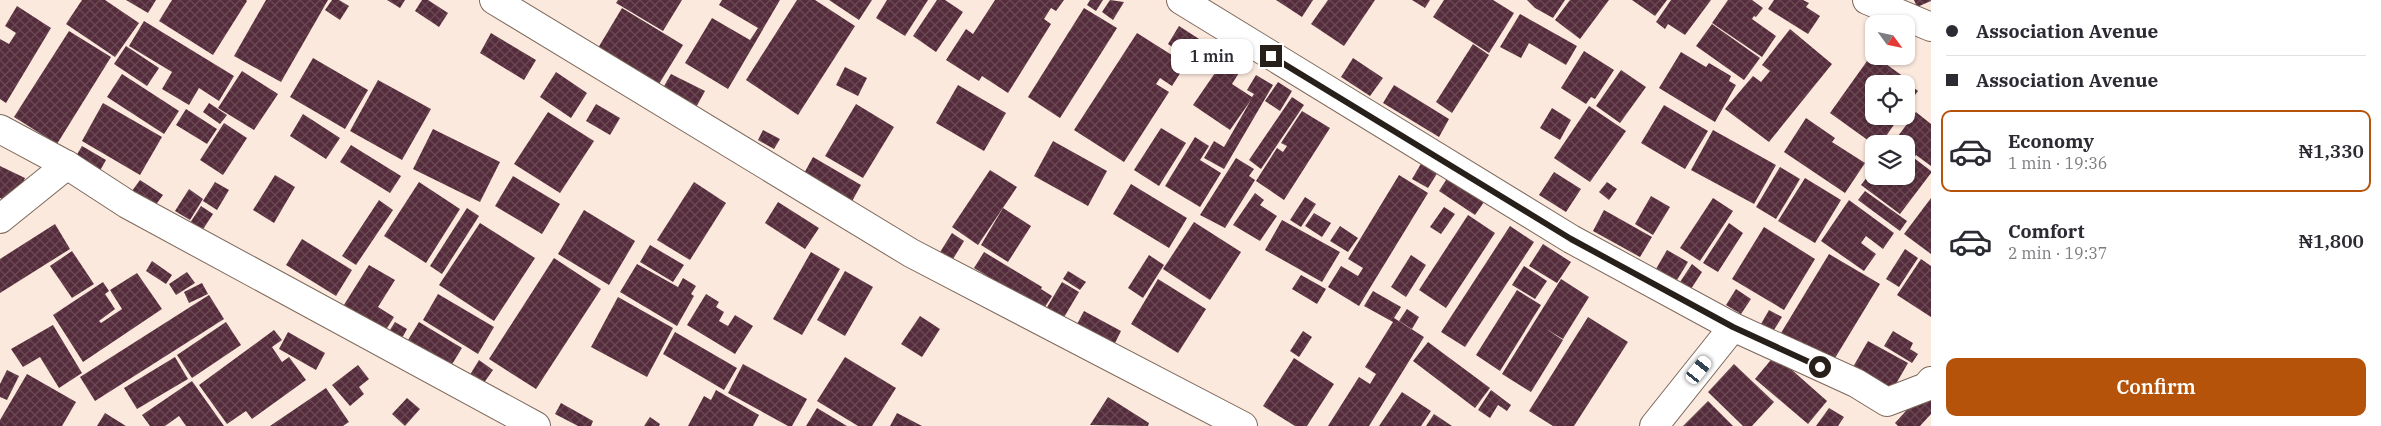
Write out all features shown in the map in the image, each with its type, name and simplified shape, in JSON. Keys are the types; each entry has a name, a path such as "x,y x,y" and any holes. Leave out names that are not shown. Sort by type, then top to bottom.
{"street":[{"path":"494,0 911,253 1243,426"},
{"path":"1181,0 1571,239 1733,327 1856,383 1887,402 1926,386 1931,380"},
{"path":"1867,0 1931,27"},
{"path":"0,129 67,166 127,204 536,426"},
{"path":"0,219 67,166"},
{"path":"1654,426 1733,327"}],"building":[{"path":"82,0 105,0 139,23 115,57 66,24"},
{"path":"126,0 156,0 148,13"},
{"path":"172,0 247,1 213,55 159,21"},
{"path":"266,0 328,0 281,82 234,56"},
{"path":"332,0 339,0 349,6 340,20 325,10"},
{"path":"387,0 405,0 400,8"},
{"path":"422,0 428,0 448,13 439,27 415,11"},
{"path":"618,0 682,0 663,31 616,3"},
{"path":"722,0 780,0 728,89 685,63 712,18 750,40 758,28 719,5"},
{"path":"797,0 815,0 855,26 798,115 746,80"},
{"path":"829,0 872,0 859,20"},
{"path":"887,0 928,0 905,36 876,18"},
{"path":"937,0 945,0 963,12 936,52 913,36"},
{"path":"995,0 1064,0 1056,11 1051,8 1044,19 1051,24 1008,93 982,76 979,81 946,60 966,29 973,34"},
{"path":"1090,0 1103,0 1096,11 1087,5"},
{"path":"1110,0 1124,2 1113,20 1102,12"},
{"path":"1276,0 1313,0 1302,17"},
{"path":"1328,0 1375,0 1344,46 1311,24"},
{"path":"1412,0 1430,0 1425,8"},
{"path":"1444,0 1493,0 1514,13 1489,53 1433,17"},
{"path":"1527,0 1565,0 1553,18 1535,8"},
{"path":"1570,0 1609,0 1580,39 1555,20"},
{"path":"1632,0 1667,0 1655,16"},
{"path":"1671,0 1711,0 1685,35 1668,24 1665,29 1656,22"},
{"path":"1728,0 1752,0 1763,8 1752,19 1776,36 1762,57 1712,23"},
{"path":"1774,0 1803,0 1809,3 1806,7 1820,16 1808,34 1768,9"},
{"path":"1914,0 1931,0 1931,1 1917,7"},
{"path":"17,6 51,28 6,103 0,99 0,39 9,44 16,33 5,26"},
{"path":"622,8 683,45 659,84 598,48"},
{"path":"1084,8 1117,28 1060,118 1028,97"},
{"path":"1520,14 1577,46 1566,65 1529,43 1521,58 1500,47"},
{"path":"144,21 234,76 219,101 199,88 189,105 162,89 172,72 129,46"},
{"path":"1712,24 1760,58 1744,80 1696,46"},
{"path":"1179,26 1210,46 1195,68 1179,58 1181,53 1168,44"},
{"path":"1790,29 1832,64 1769,142 1725,109 1753,76 1761,82 1770,71 1762,65"},
{"path":"69,31 111,57 57,144 14,117"},
{"path":"491,33 536,60 524,80 480,53"},
{"path":"1137,33 1186,64 1172,86 1160,78 1156,84 1169,92 1124,162 1074,130"},
{"path":"1214,44 1226,51 1214,71 1202,64"},
{"path":"1473,44 1489,55 1452,113 1436,102"},
{"path":"126,46 159,68 147,86 114,64"},
{"path":"1584,51 1614,70 1595,99 1591,97 1586,104 1561,88"},
{"path":"1681,52 1706,67 1709,63 1731,76 1729,81 1736,85 1715,122 1659,88"},
{"path":"1226,57 1242,68 1232,84 1252,97 1254,94 1247,90 1256,75 1273,85 1224,169 1204,158 1214,141 1224,147 1251,100 1230,130 1193,105"},
{"path":"313,58 368,90 345,129 290,97"},
{"path":"1353,58 1383,78 1370,96 1341,77"},
{"path":"1865,64 1887,65 1901,75 1865,75 1865,125 1894,125 1887,135 1865,135 1865,138 1830,113"},
{"path":"845,67 867,78 858,96 836,85"},
{"path":"1621,70 1646,87 1620,123 1596,106"},
{"path":"242,71 278,94 254,130 218,108"},
{"path":"556,72 587,93 571,118 540,97"},
{"path":"122,74 179,111 164,134 107,97"},
{"path":"671,74 705,91 694,111 660,93"},
{"path":"378,80 431,109 402,160 350,131"},
{"path":"1278,82 1292,91 1280,111 1265,101"},
{"path":"958,85 1006,113 984,151 936,123"},
{"path":"1394,85 1449,119 1439,137 1383,103"},
{"path":"1292,97 1304,105 1261,169 1249,160"},
{"path":"103,103 162,137 140,175 82,141"},
{"path":"209,103 227,115 220,124 203,112"},
{"path":"596,104 620,118 610,135 586,121"},
{"path":"856,104 894,127 863,178 825,156"},
{"path":"1664,105 1708,131 1685,169 1641,143"},
{"path":"1589,106 1626,131 1590,182 1554,158"},
{"path":"1552,108 1571,120 1560,140 1540,128"},
{"path":"186,109 217,129 207,144 176,125"},
{"path":"1302,111 1330,128 1284,200 1256,181 1277,148 1283,152 1287,146 1281,143"},
{"path":"548,112 594,141 560,193 514,164"},
{"path":"1916,112 1931,124 1931,166 1916,155 1915,156 1915,135 1899,135 1906,125 1915,125"},
{"path":"303,114 340,138 326,159 290,136"},
{"path":"1806,118 1835,138 1832,142 1865,163 1845,193 1784,152"},
{"path":"224,123 247,138 223,175 200,160"},
{"path":"1161,128 1186,143 1159,186 1134,170"},
{"path":"433,129 500,162 480,202 413,169"},
{"path":"763,130 780,139 774,149 758,140"},
{"path":"1713,130 1776,165 1754,204 1691,170"},
{"path":"1195,137 1209,146 1200,160 1221,173 1200,207 1165,186"},
{"path":"1053,141 1107,171 1088,206 1034,176"},
{"path":"351,145 401,176 390,193 340,162"},
{"path":"82,146 106,160 97,176 73,161"},
{"path":"813,157 861,185 850,205 802,177"},
{"path":"1236,158 1254,169 1249,176 1255,180 1225,228 1200,215"},
{"path":"1915,159 1931,171 1900,214 1861,185 1865,180 1865,185 1915,185"},
{"path":"1422,162 1438,172 1428,188 1412,179"},
{"path":"0,166 25,178 13,204 0,198"},
{"path":"1780,167 1800,179 1776,219 1756,207"},
{"path":"990,170 1017,187 978,245 952,227"},
{"path":"1554,172 1581,189 1566,212 1539,195"},
{"path":"275,175 295,187 274,223 253,210"},
{"path":"1399,175 1428,193 1359,306 1328,287 1341,266 1358,276 1363,268 1348,259"},
{"path":"513,176 560,204 542,234 495,206"},
{"path":"1448,177 1484,202 1475,215 1439,191"},
{"path":"1805,178 1841,200 1815,243 1778,221"},
{"path":"140,180 163,195 155,206 132,191"},
{"path":"215,182 229,190 217,210 203,201"},
{"path":"419,182 460,209 426,263 384,236"},
{"path":"694,182 726,203 690,260 657,240"},
{"path":"1607,182 1617,189 1609,200 1599,192"},
{"path":"1131,184 1187,218 1169,248 1113,214"},
{"path":"189,189 203,199 190,220 175,211"},
{"path":"1865,191 1907,221 1900,231 1858,200"},
{"path":"1255,193 1264,200 1260,205 1277,216 1260,241 1233,225"},
{"path":"1651,196 1670,207 1653,235 1635,224"},
{"path":"1305,197 1316,204 1301,227 1290,220"},
{"path":"1713,198 1733,211 1700,261 1680,248"},
{"path":"1931,198 1931,254 1904,234"},
{"path":"379,200 393,210 356,265 342,256"},
{"path":"1849,200 1894,233 1883,249 1866,236 1861,243 1876,254 1864,271 1821,241"},
{"path":"778,202 819,228 805,249 765,223"},
{"path":"201,206 213,214 200,234 188,226"},
{"path":"1444,207 1455,214 1441,234 1430,227"},
{"path":"467,208 479,216 442,274 430,266"},
{"path":"1003,208 1031,226 1008,262 981,245"},
{"path":"584,210 635,241 609,285 558,254"},
{"path":"1604,210 1652,237 1640,257 1593,231"},
{"path":"1314,213 1331,223 1322,237 1305,226"},
{"path":"1468,215 1495,233 1446,308 1419,290"},
{"path":"1282,220 1340,252 1322,282 1265,250"},
{"path":"1194,222 1241,252 1210,300 1163,269"},
{"path":"480,223 535,258 494,321 439,285"},
{"path":"1729,223 1743,233 1718,272 1703,263"},
{"path":"55,224 70,249 0,293 0,259"},
{"path":"1340,226 1358,238 1348,252 1330,241"},
{"path":"1510,226 1534,242 1465,347 1441,332"},
{"path":"1764,227 1815,259 1784,310 1732,279"},
{"path":"952,233 964,241 950,264 937,257"},
{"path":"302,239 352,270 336,296 286,265"},
{"path":"1543,244 1571,262 1557,283 1529,266"},
{"path":"650,245 684,265 673,282 640,262"},
{"path":"1905,249 1918,258 1899,287 1886,279"},
{"path":"1667,250 1688,262 1677,280 1656,269"},
{"path":"72,251 94,284 72,298 50,266"},
{"path":"811,252 840,269 802,335 773,319"},
{"path":"984,252 1042,287 1041,289 1052,296 1043,310 974,268"},
{"path":"1829,254 1880,284 1832,363 1781,333"},
{"path":"1149,255 1164,265 1143,298 1128,288"},
{"path":"1411,255 1426,265 1406,297 1391,287"},
{"path":"554,258 601,289 536,389 489,359"},
{"path":"1921,259 1931,266 1931,317 1897,295"},
{"path":"152,261 172,275 166,284 146,271"},
{"path":"637,264 678,287 683,278 696,286 691,294 694,296 677,326 620,292"},
{"path":"1692,264 1702,272 1691,289 1680,282"},
{"path":"369,265 395,280 378,307 394,317 382,336 337,316"},
{"path":"1524,266 1547,281 1535,299 1512,285"},
{"path":"845,271 873,287 845,336 817,320"},
{"path":"1068,271 1086,282 1080,290 1063,279"},
{"path":"187,272 195,283 176,295 169,284"},
{"path":"137,273 162,309 83,362 53,315 103,282 109,291 105,294 115,309 99,321 101,323 122,309 110,290"},
{"path":"1301,275 1326,289 1317,304 1292,289"},
{"path":"1158,279 1206,309 1178,353 1131,324"},
{"path":"1561,279 1589,297 1563,339 1546,329 1563,340 1531,392 1502,374"},
{"path":"1062,282 1079,292 1060,324 1043,314"},
{"path":"202,283 208,294 189,303 184,292"},
{"path":"1736,289 1751,299 1741,314 1726,305"},
{"path":"1517,290 1541,305 1500,371 1476,355"},
{"path":"1373,291 1401,307 1394,318 1424,337 1369,426 1328,426 1359,377 1370,384 1376,374 1365,367 1393,322 1364,306"},
{"path":"438,294 494,327 478,354 423,320"},
{"path":"706,294 719,302 716,307 724,312 719,321 728,326 735,315 753,326 735,354 687,325"},
{"path":"209,295 224,319 95,401 80,377"},
{"path":"618,297 673,328 647,377 591,347"},
{"path":"1407,309 1419,317 1412,329 1399,321"},
{"path":"1769,310 1782,317 1769,338 1757,331"},
{"path":"1084,311 1121,331 1113,347 1076,326"},
{"path":"920,316 940,329 922,357 901,344"},
{"path":"1588,317 1628,342 1574,426 1553,426 1529,411"},
{"path":"226,322 241,345 192,378 177,355"},
{"path":"395,322 407,329 396,349 383,341"},
{"path":"419,322 462,348 451,366 408,340"},
{"path":"53,325 82,373 59,388 40,357 23,367 11,349"},
{"path":"274,330 282,340 272,347 282,362 289,357 306,380 252,419 246,411 227,424 199,385"},
{"path":"1303,331 1312,337 1299,357 1290,351"},
{"path":"1893,331 1913,343 1910,349 1918,354 1912,363 1884,346"},
{"path":"288,332 325,353 316,370 279,349"},
{"path":"675,332 737,368 724,390 663,354"},
{"path":"1868,341 1908,363 1889,396 1849,374"},
{"path":"1428,342 1490,388 1475,408 1413,361"},
{"path":"1775,355 1827,401 1808,424 1755,379"},
{"path":"175,357 188,379 137,409 124,388"},
{"path":"845,357 896,388 872,426 858,426 817,401"},
{"path":"1294,358 1334,384 1307,426 1295,426 1263,406"},
{"path":"479,360 493,370 481,387 468,378"},
{"path":"743,364 807,399 792,426 788,426 728,393"},
{"path":"1734,364 1774,402 1752,426 1743,426 1708,392"},
{"path":"358,365 369,379 359,387 364,394 350,406 332,385"},
{"path":"7,370 19,376 7,400 0,397 0,384"},
{"path":"27,374 76,402 62,426 0,426 0,420"},
{"path":"192,381 224,426 186,426 179,416 165,426 150,426 142,415"},
{"path":"326,388 349,422 343,426 270,426"},
{"path":"716,390 759,415 753,426 688,426 704,396 711,400"},
{"path":"1491,390 1511,405 1507,411 1498,405 1490,418 1478,410"},
{"path":"1924,391 1931,397 1931,414 1920,426 1898,426 1895,423"},
{"path":"1402,392 1431,411 1421,426 1379,426"},
{"path":"1108,397 1149,423 1148,426 1090,425"},
{"path":"407,398 420,409 405,426 392,414"},
{"path":"1708,401 1733,426 1683,426"},
{"path":"561,403 593,421 591,426 578,426 555,414"},
{"path":"817,408 847,426 806,426"},
{"path":"1829,408 1844,417 1838,426 1816,426"},
{"path":"105,413 126,426 97,426"},
{"path":"897,413 922,426 890,426"},
{"path":"1434,414 1452,426 1426,426"},
{"path":"650,417 660,424 659,426 644,426"}],"route":[{"path":"1271,56 1571,239 1733,327 1820,367"}]}
